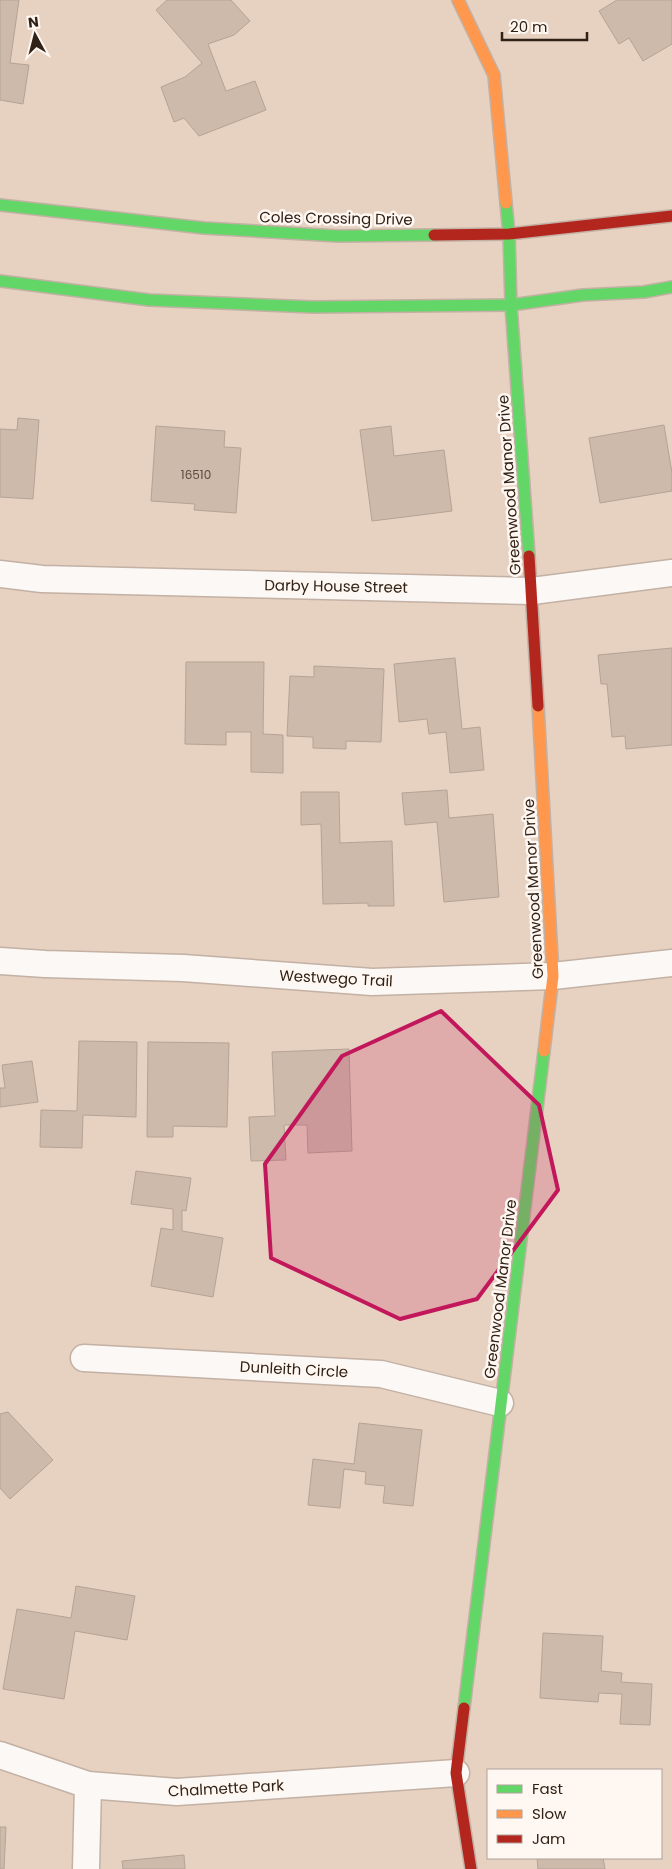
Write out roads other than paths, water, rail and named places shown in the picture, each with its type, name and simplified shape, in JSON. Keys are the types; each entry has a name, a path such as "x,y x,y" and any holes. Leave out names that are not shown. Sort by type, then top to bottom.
{"street":[{"name":"Greenwood Manor Drive","path":"458,0 494,75 509,234 510,305 532,591 554,976 456,1773 471,1869"},
{"name":"Coles Crossing Drive","path":"0,205 204,228 338,236 509,234 672,216"},
{"path":"0,281 159,300 313,307 510,305 583,295 644,292 672,287"},
{"name":"Darby House Street","path":"0,574 42,579 532,591 672,573"},
{"name":"Westwego Trail","path":"0,961 183,968 372,982 554,976 672,963"},
{"name":"Dunleith Circle","path":"84,1358 381,1374 500,1403"},
{"name":"Chalmette Park","path":"0,1755 88,1785 176,1792 456,1773"},
{"path":"86,1869 88,1785"}]}
